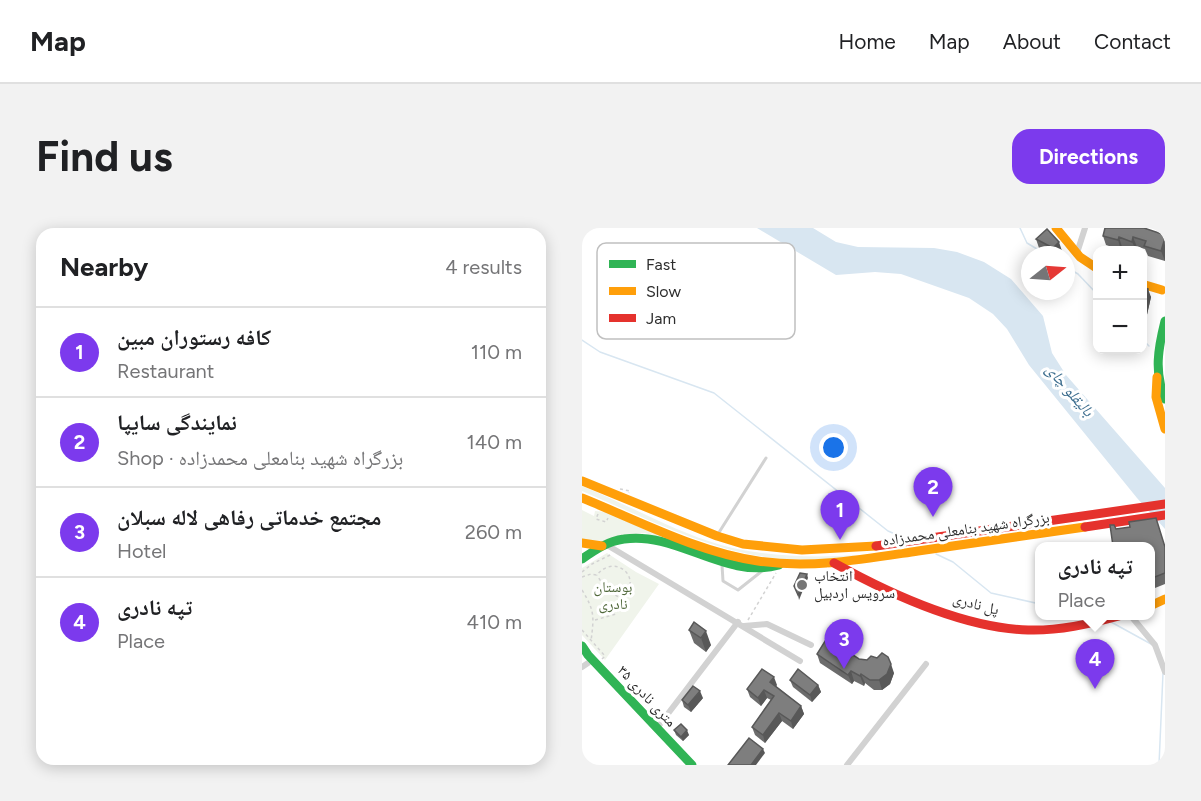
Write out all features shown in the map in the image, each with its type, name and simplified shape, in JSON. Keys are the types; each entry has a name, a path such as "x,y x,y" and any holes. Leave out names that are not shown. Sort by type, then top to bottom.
{"main road":[{"path":"1056,228 1077,253 1093,267"},
{"path":"1147,286 1164,292"},
{"path":"1165,321 1162,352 1156,367 1156,397 1165,429"},
{"path":"1157,377 1165,399"},
{"name":"بزرگراه شهید بنامعلی محمدزاده","path":"582,481 717,536 743,544 802,550 860,548 916,541 1165,504"},
{"name":"بزرگراه شهید بنامعلی محمدزاده","path":"582,498 709,549 775,566 834,563 1165,515"},
{"path":"582,559 605,545 636,537 670,543 722,563 775,566"},
{"path":"582,543 605,545"},
{"name":"پل نادری","path":"834,563 885,590 960,617 1015,630 1064,627 1104,620"},
{"name":"۳۵ متری نادری","path":"582,646 587,663 683,765"},
{"name":"۳۵ متری نادری","path":"587,663 657,728 692,765"}],"street":[{"path":"1077,253 1085,228"},
{"path":"605,545 738,622 800,661"},
{"path":"1135,620 1155,645 1165,672"},
{"path":"657,728 738,622"},
{"path":"744,626 767,624 811,645"},
{"path":"847,765 926,664"},
{"path":"582,760 586,765"}],"lane":[{"path":"717,536 766,458"},
{"path":"722,563 723,581 738,590 775,566"}],"path":[{"path":"621,488 630,491"},
{"path":"596,519 606,522"},
{"path":"582,572 592,564 618,551"},
{"path":"628,574 639,564"},
{"path":"594,621 616,614 622,598 630,589 628,574 616,566 605,568 597,575"},
{"path":"744,626 776,576 775,566"},
{"path":"582,577 597,575 609,591 622,598"},
{"path":"582,590 593,611 591,641"},
{"path":"582,630 605,656 587,663"}],"green space":[{"path":"582,486 686,533 721,545 789,556 858,555 821,560 785,559 716,546 682,534 582,491"},
{"path":"582,510 594,516 595,511 607,512 692,547 645,533 620,536 600,543 582,540"},
{"name":"بوستان نادری","path":"607,553 659,584 605,660 582,635 582,568"}],"water":[{"name":"بالیقلو چای","path":"757,228 813,228 836,242 858,247 934,248 957,252 984,262 1011,279 1021,291 1021,300 1029,300 1043,316 1052,353 1066,375 1165,488 1165,529 1029,365 1007,329 993,314 969,298 901,274 875,272 836,275 795,251 795,243 782,243"}],"building":[{"path":"1105,228 1144,228 1165,235 1165,238 1161,251 1144,246 1146,241 1133,237 1132,242 1119,237 1118,240 1103,236"},
{"path":"1047,229 1059,242 1055,246 1049,246 1036,239"},
{"path":"1156,518 1165,547 1165,573 1155,577 1155,542 1112,542 1110,525 1114,525 1116,529 1130,527 1129,522"},
{"path":"800,573 807,574 798,595 794,586"},
{"path":"694,622 706,631 701,638 689,630"},
{"path":"827,638 859,659 867,660 871,656 877,658 882,653 888,657 891,664 887,674 879,680 870,680 851,671 848,675 817,654"},
{"path":"762,669 774,677 770,682 801,706 791,721 779,713 763,735 752,727 774,696 764,690 758,698 747,689"},
{"path":"798,669 818,685 810,695 790,680"},
{"path":"693,686 700,691 688,705 682,700"},
{"path":"681,724 687,730 681,737 674,730"},
{"path":"749,738 763,749 751,765 728,765"}],"waterway":[{"path":"1020,228 1027,243 1032,246"},
{"path":"1075,272 1093,290"},
{"path":"582,340 600,352 714,393 888,531 902,537"},
{"path":"936,554 953,562 991,593 1035,603"},
{"path":"1111,622 1151,644"},
{"path":"1159,765 1163,673"}],"traffic: fast":[{"path":"1165,321 1158,360 1159,379 1165,399"},
{"path":"582,559 613,542 644,538 740,566 759,568 779,565"},
{"path":"582,646 692,765"}],"traffic: slow":[{"path":"1056,228 1080,257 1093,266"},
{"path":"1147,286 1162,290"},
{"path":"1157,377 1156,397 1165,429"},
{"path":"582,481 717,536 743,544 802,550 876,546"},
{"path":"582,498 668,535 713,551 735,557 778,563 858,560 1085,527"},
{"path":"582,543 602,546"},
{"path":"1155,604 1165,599"}],"traffic: jam":[{"path":"876,546 1165,504"},
{"path":"1085,527 1165,515"},
{"path":"834,563 903,597 978,623 1028,630 1063,628 1102,620"}],"place":[{"name":"نمایندگی سایپا","path":"933,517"},
{"name":"کافه رستوران مبین","path":"840,540"},
{"name":"انتخاب سرویس اردبیل","path":"802,585"},
{"name":"مجتمع خدماتی رفاهی لاله سبلان","path":"844,669"},
{"name":"تپه نادری","path":"1095,689"}]}
